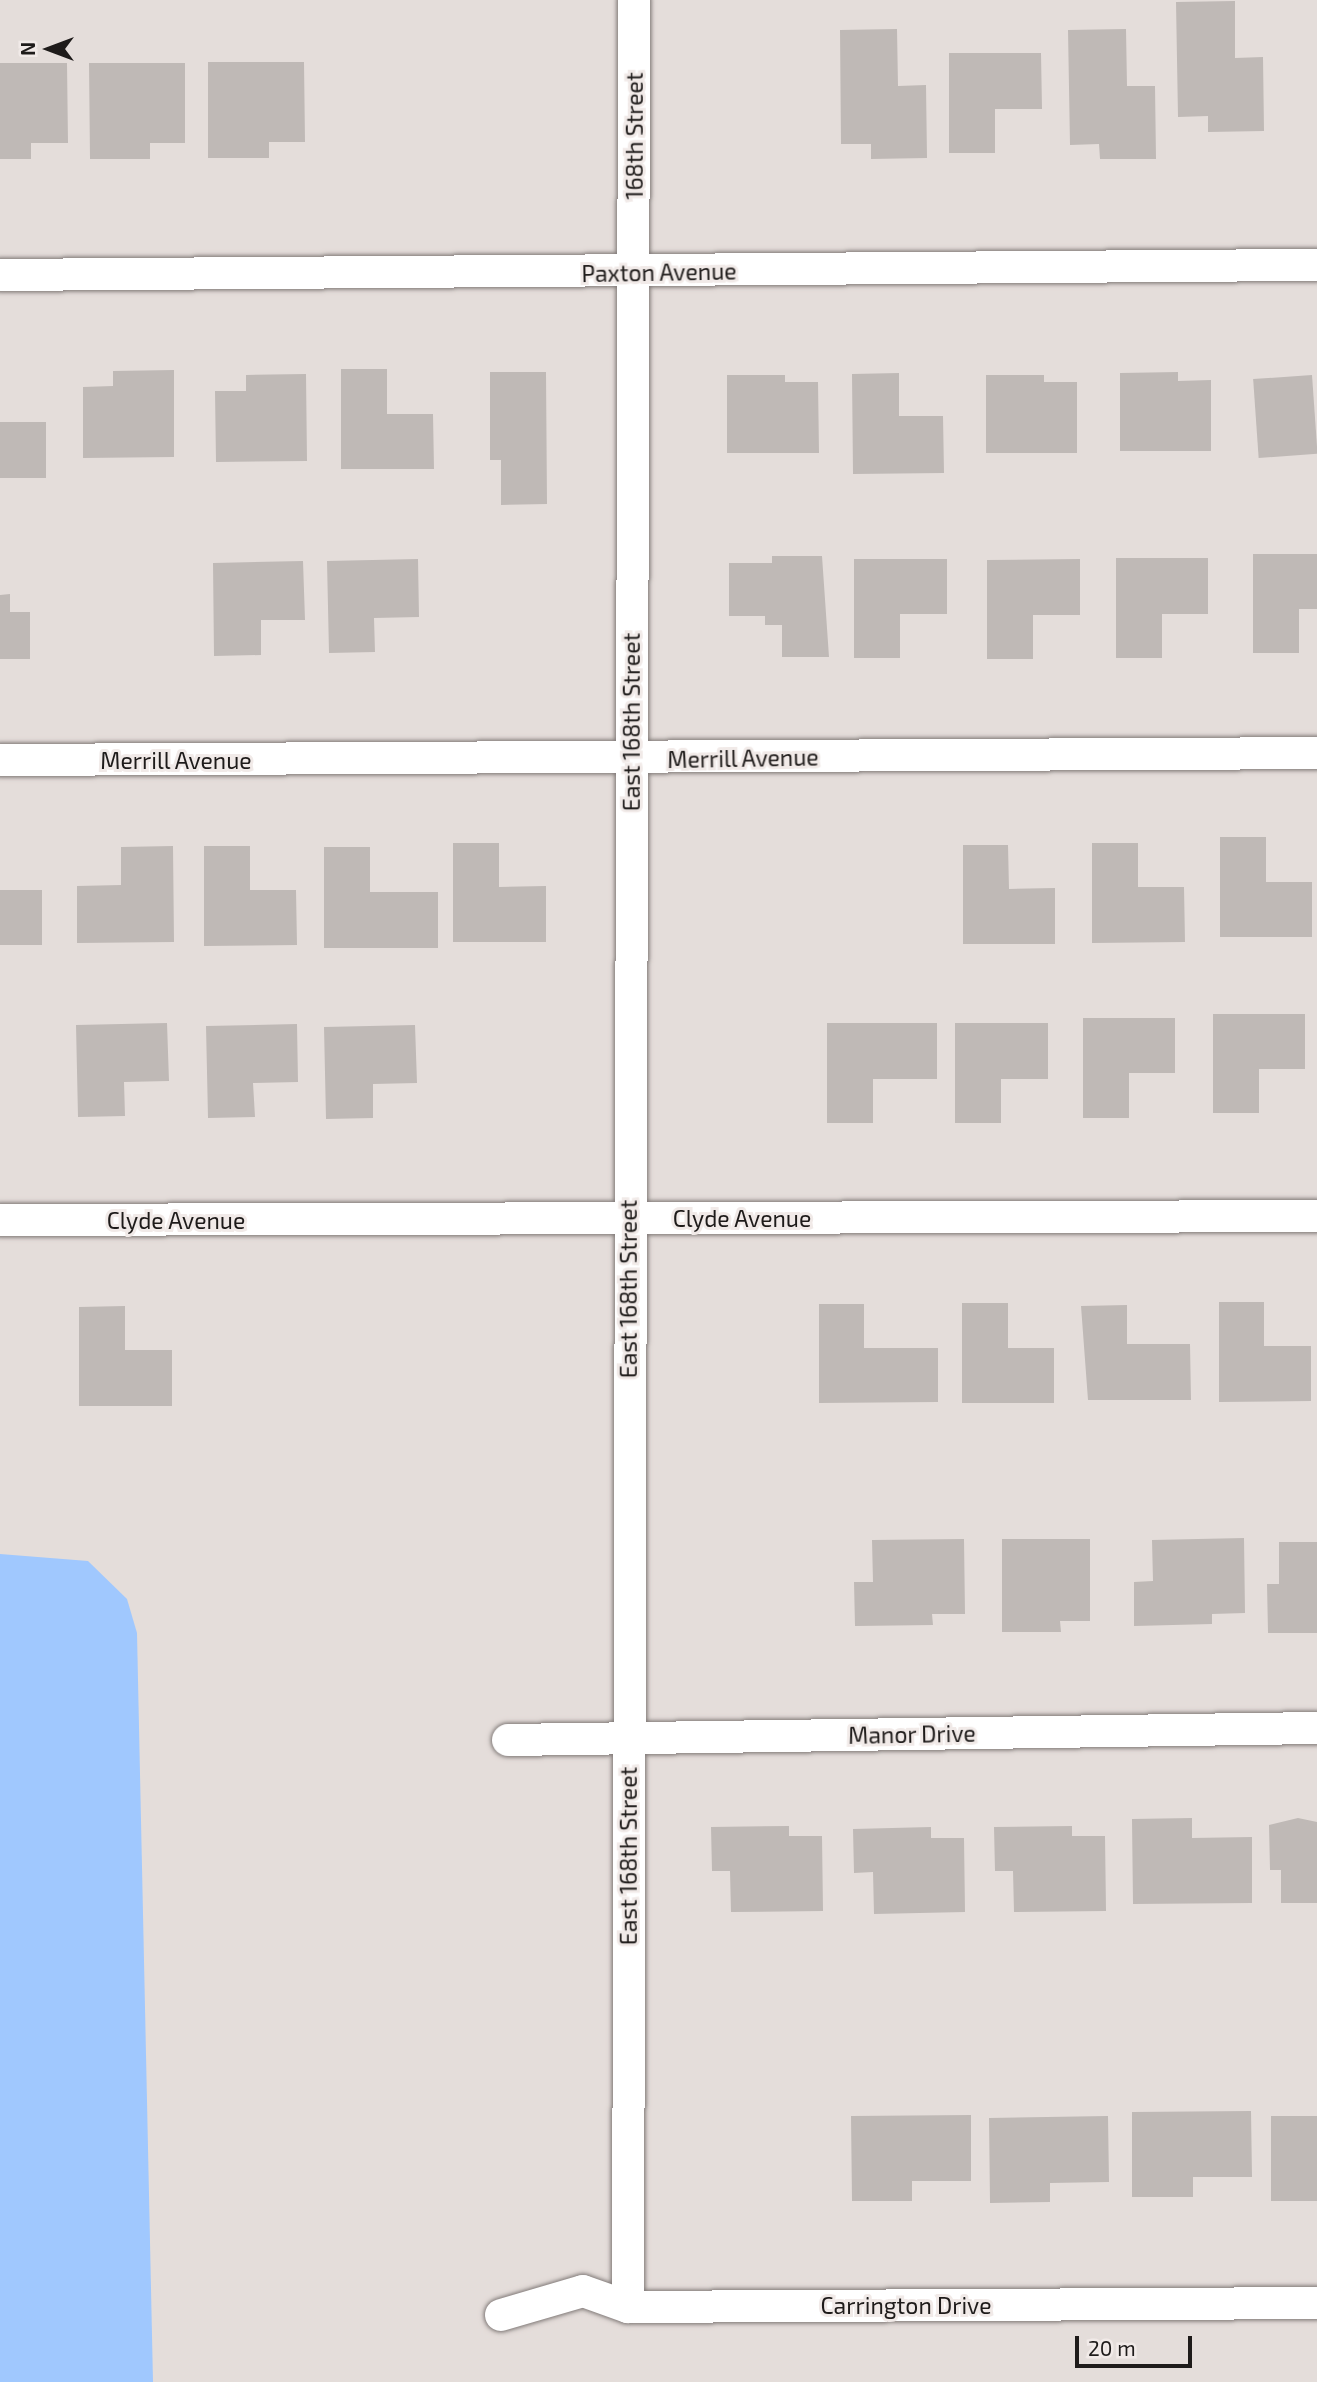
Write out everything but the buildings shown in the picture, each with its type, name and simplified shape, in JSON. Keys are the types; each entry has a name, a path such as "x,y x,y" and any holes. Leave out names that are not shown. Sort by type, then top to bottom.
{"street":[{"name":"168th Street","path":"634,0 635,272"},
{"name":"Paxton Avenue","path":"0,275 1317,265"},
{"name":"East 168th Street","path":"628,2307 628,1218 635,272"},
{"name":"Merrill Avenue","path":"0,760 631,759 1317,753"},
{"name":"Clyde Avenue","path":"0,1220 1317,1216"},
{"name":"Manor Drive","path":"508,1740 1317,1728"},
{"name":"Carrington Drive","path":"501,2315 583,2291 628,2307 1317,2303"}],"water":[{"path":"0,1554 88,1561 127,1599 137,1633 153,2382 0,2382"}]}
